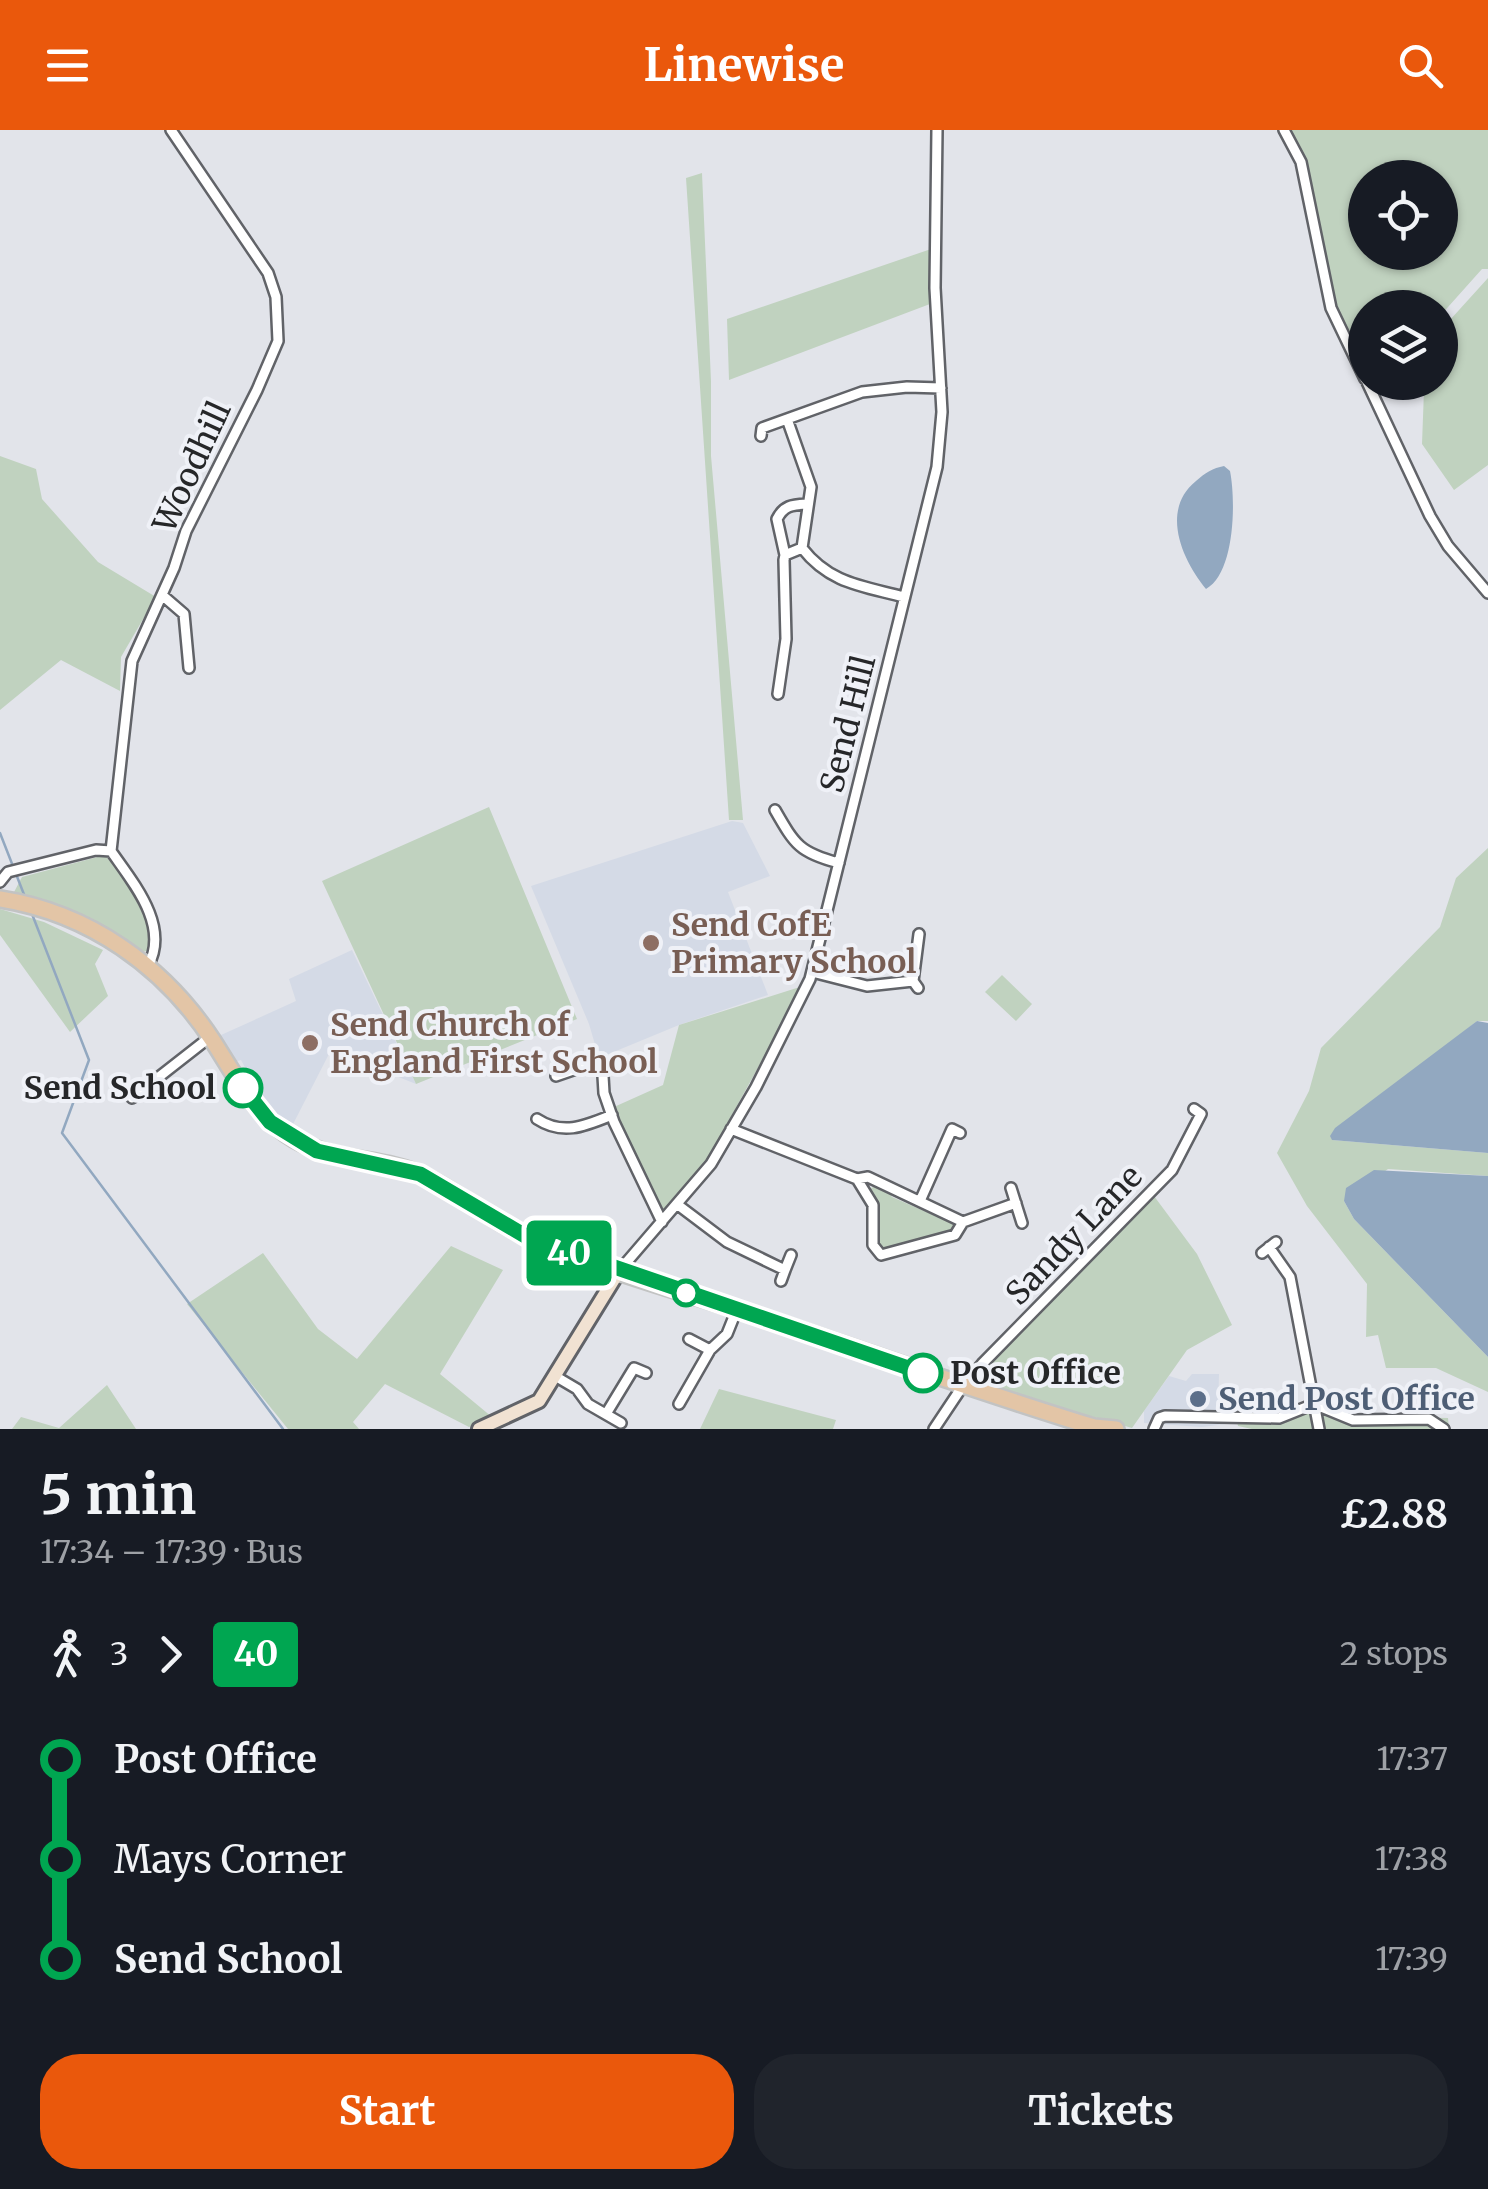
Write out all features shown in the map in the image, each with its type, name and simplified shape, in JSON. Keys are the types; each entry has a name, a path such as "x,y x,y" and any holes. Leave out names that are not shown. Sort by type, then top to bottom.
{"main road":[{"path":"0,898 28,904 97,932 148,966 210,1037 256,1106 291,1138 317,1151 420,1174 527,1237 619,1271 962,1387 1116,1429"},
{"path":"480,1429 539,1401 619,1271"}],"street":[{"name":"Woodhill","path":"111,851 132,661 186,531 278,341 276,297 268,273 171,130"},
{"name":"Send Hill","path":"619,1271 712,1164 819,976 839,863 937,467 937,130"},
{"path":"1284,130 1301,162 1332,308 1348,342"},
{"path":"761,436 762,428 862,392 940,388"},
{"path":"1375,400 1430,516 1448,546 1488,593"},
{"path":"787,419 810,479 802,548 816,567 833,578 904,597"},
{"path":"778,694 786,639 785,555 776,519 782,509 792,504 808,504"},
{"path":"785,555 802,548"},
{"path":"162,595 184,614 190,668"},
{"path":"775,810 796,844 808,855 839,863"},
{"path":"0,882 15,870 96,850 111,851 136,888 156,930 156,951 148,966"},
{"path":"819,976 867,986 916,984 918,934"},
{"path":"132,1098 210,1037"},
{"path":"602,1058 604,1092 612,1116 662,1222"},
{"path":"556,1076 585,1066 603,1070"},
{"name":"Sandy Lane","path":"962,1387 1172,1170 1201,1114 1194,1109"},
{"path":"538,1119 551,1128 567,1130 612,1116"},
{"path":"732,1129 857,1179 868,1177 964,1222"},
{"path":"920,1201 952,1130"},
{"path":"857,1179 873,1205 873,1245 881,1255 955,1235 964,1222 1016,1204"},
{"path":"1010,1188 1022,1223"},
{"path":"678,1206 783,1276 791,1254"},
{"path":"1269,1247 1290,1277 1319,1429"},
{"path":"679,1404 710,1350 727,1334 737,1309"},
{"path":"690,1339 710,1350"},
{"path":"624,1360 646,1372"},
{"path":"606,1414 634,1368"},
{"path":"555,1376 578,1390 585,1406 621,1423"},
{"path":"934,1429 962,1387"},
{"path":"1154,1429 1159,1418 1165,1416 1279,1418 1314,1404 1354,1420 1428,1418 1444,1429"}],"shaded area":[{"name":"Send CofE Primary School","path":"732,821 743,823 770,876 728,892 768,995 599,1058 589,1024 531,886"},
{"name":"Send Church of England First School","path":"352,950 416,1084 331,1050 290,1130 253,1095 257,1090 241,1060 234,1062 221,1035 296,1001 289,979"},
{"path":"1192,1374 1219,1374 1218,1412 1225,1424 1202,1427 1144,1423 1144,1411 1169,1376 1186,1381"}],"green space":[{"path":"1287,130 1488,130 1488,269 1482,269 1458,296 1458,290 1348,290 1348,333 1330,291 1318,226"},
{"path":"702,173 711,456 743,820 729,820 686,178"},
{"path":"931,249 930,304 729,380 727,319"},
{"path":"1488,278 1488,465 1454,490 1422,444 1424,400 1458,400 1458,311"},
{"path":"0,456 36,469 42,499 98,562 156,597 121,657 120,691 61,660 0,710"},
{"path":"489,807 577,1019 416,1084 322,881"},
{"path":"1488,848 1488,1021 1477,1021 1332,1140 1488,1153 1488,1176 1388,1169 1344,1201 1354,1219 1488,1357 1488,1392 1436,1368 1386,1368 1378,1335 1366,1337 1367,1284 1307,1206 1277,1153 1309,1091 1321,1048 1440,927 1456,878"},
{"path":"105,855 125,879 154,935 148,951 139,952 13,894 22,877"},
{"path":"0,909 44,922 103,950 95,964 108,996 70,1032 0,935"},
{"path":"1002,975 1032,1004 1016,1021 985,992"},
{"path":"803,986 706,1162 663,1213 614,1107 663,1085 679,1025"},
{"path":"876,1185 892,1197 945,1220 954,1220 956,1227 950,1233 885,1253 878,1241 870,1189"},
{"path":"1154,1196 1197,1254 1232,1325 1187,1350 1132,1428 972,1382"},
{"path":"451,1246 503,1270 440,1374 492,1417 469,1427 385,1384 353,1422 359,1429 288,1429 187,1304 263,1253 318,1329 357,1359"},
{"path":"107,1385 136,1429 12,1429 21,1417 59,1428"},
{"path":"719,1389 836,1420 833,1429 700,1429"},
{"path":"1311,1398 1345,1416 1448,1418 1449,1429 1238,1426 1235,1413 1282,1414"}],"water":[{"path":"1224,466 1230,471 1232,484 1231,535 1223,568 1206,589 1189,564 1178,535 1179,506 1196,481"},
{"path":"1477,1021 1488,1023 1488,1153 1332,1140 1335,1128"},
{"path":"1374,1170 1488,1176 1488,1357 1354,1219 1344,1201 1346,1188"}],"waterway":[{"path":"0,833 25,897"},
{"path":"32,914 89,1060 62,1133 283,1429"}],"bus line":[{"name":"40","path":"243,1088 270,1122 317,1151 420,1174 527,1237 923,1373"}],"place":[{"name":"Send CofE Primary School","path":"651,943"},
{"name":"Send Church of England First School","path":"310,1043"},
{"name":"Send School","path":"243,1088"},
{"name":"Post Office","path":"923,1373"},
{"name":"Send Post Office","path":"1198,1399"}]}
